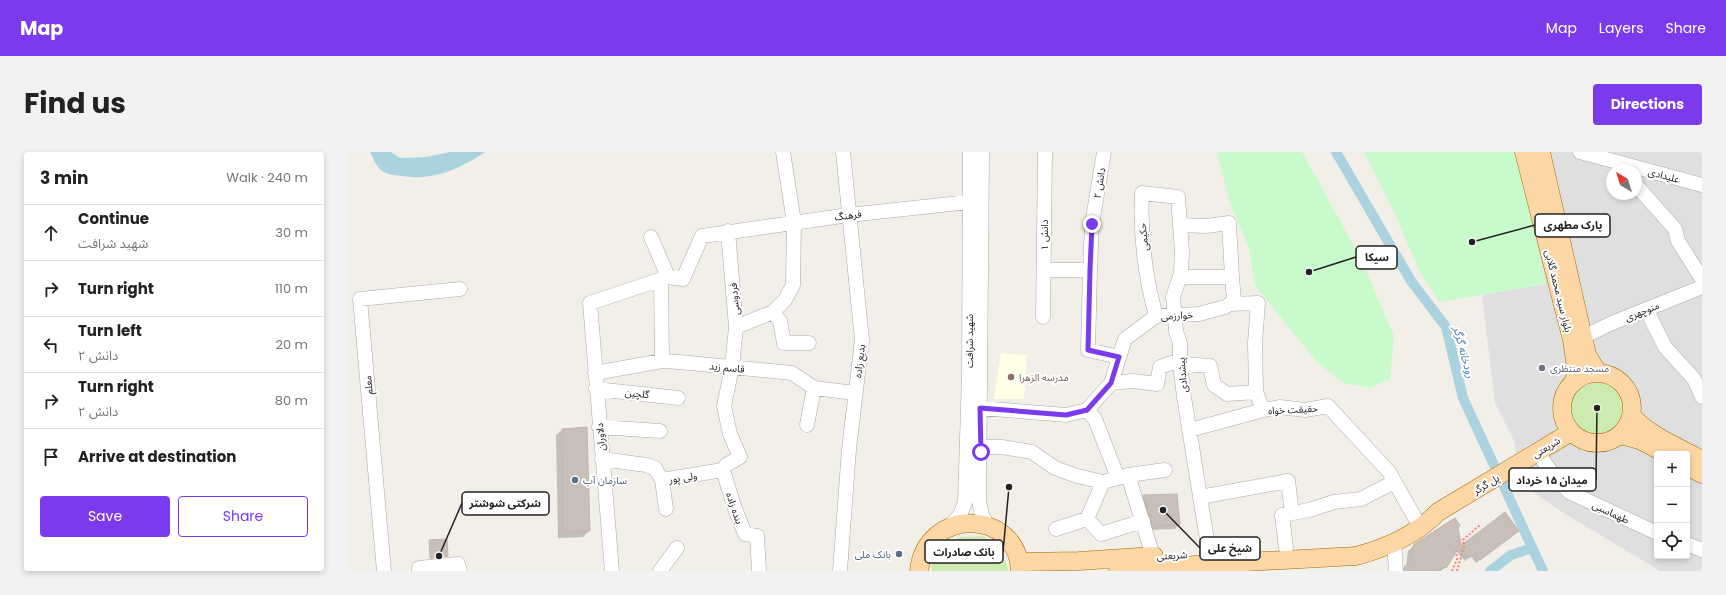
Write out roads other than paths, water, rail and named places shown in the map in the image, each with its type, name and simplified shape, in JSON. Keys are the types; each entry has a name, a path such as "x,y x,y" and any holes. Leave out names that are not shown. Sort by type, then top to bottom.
{"main road":[{"name":"بلوار سید محمد گلابی","path":"1524,152 1572,340 1577,374 1572,384"},
{"name":"بلوار سید محمد گلابی","path":"1540,152 1587,355 1598,373"},
{"path":"1598,373 1608,374 1617,378 1630,394 1632,405 1632,416 1627,427 1619,436 1609,441 1599,443 1579,439 1571,432 1565,423 1562,413 1562,402 1565,392 1572,384 1579,378 1588,374 1598,373"},
{"path":"1632,416 1640,425 1702,460"},
{"name":"شریعتی","path":"1522,462 1571,432"},
{"path":"1619,436 1629,436 1643,441 1661,451"},
{"name":"پل گرگر","path":"1444,509 1522,462"},
{"path":"1690,468 1702,474"},
{"name":"شریعتی","path":"1020,566 1152,556 1209,562 1286,548 1354,545 1407,524 1425,513 1444,509"},
{"name":"شریعتی","path":"1118,571 1209,562 1356,556 1378,550 1394,543 1427,524 1444,509"},
{"path":"919,571 920,562 926,547 937,535 950,526 969,522 988,526 1004,535 1015,550 1020,566"}],"street":[{"path":"736,327 773,312 785,300 793,285 794,222 783,152"},
{"name":"بدیع زاده","path":"840,571 849,449 862,340 843,152"},
{"name":"شهید شرافت","path":"950,526 960,515 965,502 969,376 970,152"},
{"name":"شهید شرافت","path":"982,152 981,447 979,501 982,515 988,526"},
{"name":"دانش ۱","path":"1043,317 1045,152"},
{"name":"دانش ۲","path":"1104,152 1092,224 1088,350 1119,357"},
{"name":"علیدادی","path":"1580,152 1618,164"},
{"name":"علیدادی","path":"1642,170 1702,185"},
{"name":"حکیمی","path":"1156,316 1151,299 1140,224 1142,193 1178,197"},
{"path":"1642,193 1675,229 1678,241 1702,279"},
{"name":"پیشدادی","path":"1178,197 1182,273 1173,297 1174,316 1176,331 1180,343 1180,363 1184,397 1207,540 1209,562"},
{"name":"فرهنگ","path":"665,278 683,279 702,236 794,222 969,202"},
{"path":"1180,225 1206,226 1229,223 1234,301 1230,304"},
{"name":"فردوسی","path":"723,470 726,465 740,457 730,434 724,406 732,367 736,327 728,231"},
{"path":"651,237 665,278 662,361"},
{"path":"1044,270 1090,270"},
{"path":"1180,277 1232,277"},
{"name":"دلاوران","path":"612,571 590,303 665,278"},
{"name":"منوچهری","path":"1583,337 1612,323 1702,287"},
{"name":"معلم","path":"384,571 360,299 460,289"},
{"name":"خوارزمی","path":"1111,383 1125,339 1156,316 1199,314 1225,308 1230,304 1258,303 1255,343 1256,392"},
{"path":"1646,309 1664,347 1694,379 1702,397"},
{"path":"773,312 780,321 784,343 809,343"},
{"name":"قاسم زید","path":"595,372 662,361 792,373 814,388 855,393"},
{"path":"980,408 1066,415 1087,410 1111,383 1133,381 1157,384 1160,367 1171,362 1210,366 1214,384 1227,394 1256,392 1263,410"},
{"path":"807,425 814,388"},
{"name":"گلچین","path":"596,389 678,398"},
{"name":"حقیقت خواه","path":"1190,430 1263,410 1280,407 1305,410 1328,406 1389,472 1415,518"},
{"path":"1087,410 1095,418 1123,476 1143,521 1152,556"},
{"path":"599,427 660,431"},
{"path":"981,447 1002,447 1032,452 1055,468 1077,476 1103,482 1123,476 1165,470"},
{"name":"طهماسبی","path":"1537,452 1555,477 1569,492 1654,532"},
{"name":"ولی پور","path":"602,459 646,465 655,468 662,480 723,470"},
{"name":"بنده زاده","path":"723,470 734,506 745,534 757,536 759,571"},
{"path":"662,480 666,509"},
{"path":"1200,497 1288,481 1292,513"},
{"path":"1056,529 1087,519 1103,482"},
{"path":"1286,548 1282,515 1309,510 1334,502 1361,499 1394,482"},
{"path":"1087,519 1101,534 1143,521"},
{"path":"1394,543 1396,571"},
{"path":"1690,545 1702,550"},
{"path":"660,571 677,548"},
{"path":"418,571 419,568 458,564 460,571"}],"water":[{"path":"370,152 391,152 400,158 427,157 450,152 485,152 466,164 446,172 425,177 413,177 383,172 375,162"}],"waterway":[{"name":"رودخانه گرگر","path":"1336,152 1411,281 1446,327 1463,398 1543,571"},
{"path":"1490,571 1511,555 1532,548"}],"place":[{"name":"پارک مطهری","path":"1472,242"},
{"name":"سیکا","path":"1309,272"},
{"name":"مسجد منتظری","path":"1542,368"},
{"name":"مدرسه الزهرا","path":"1011,377"},
{"name":"میدان ۱۵ خرداد","path":"1597,408"},
{"name":"سازمان آب","path":"575,480"},
{"name":"بانک صادرات","path":"1009,487"},
{"name":"شیخ علی","path":"1163,510"},
{"name":"بانک ملی","path":"899,554"},
{"name":"شرکتی شوشتر","path":"439,556"}]}
